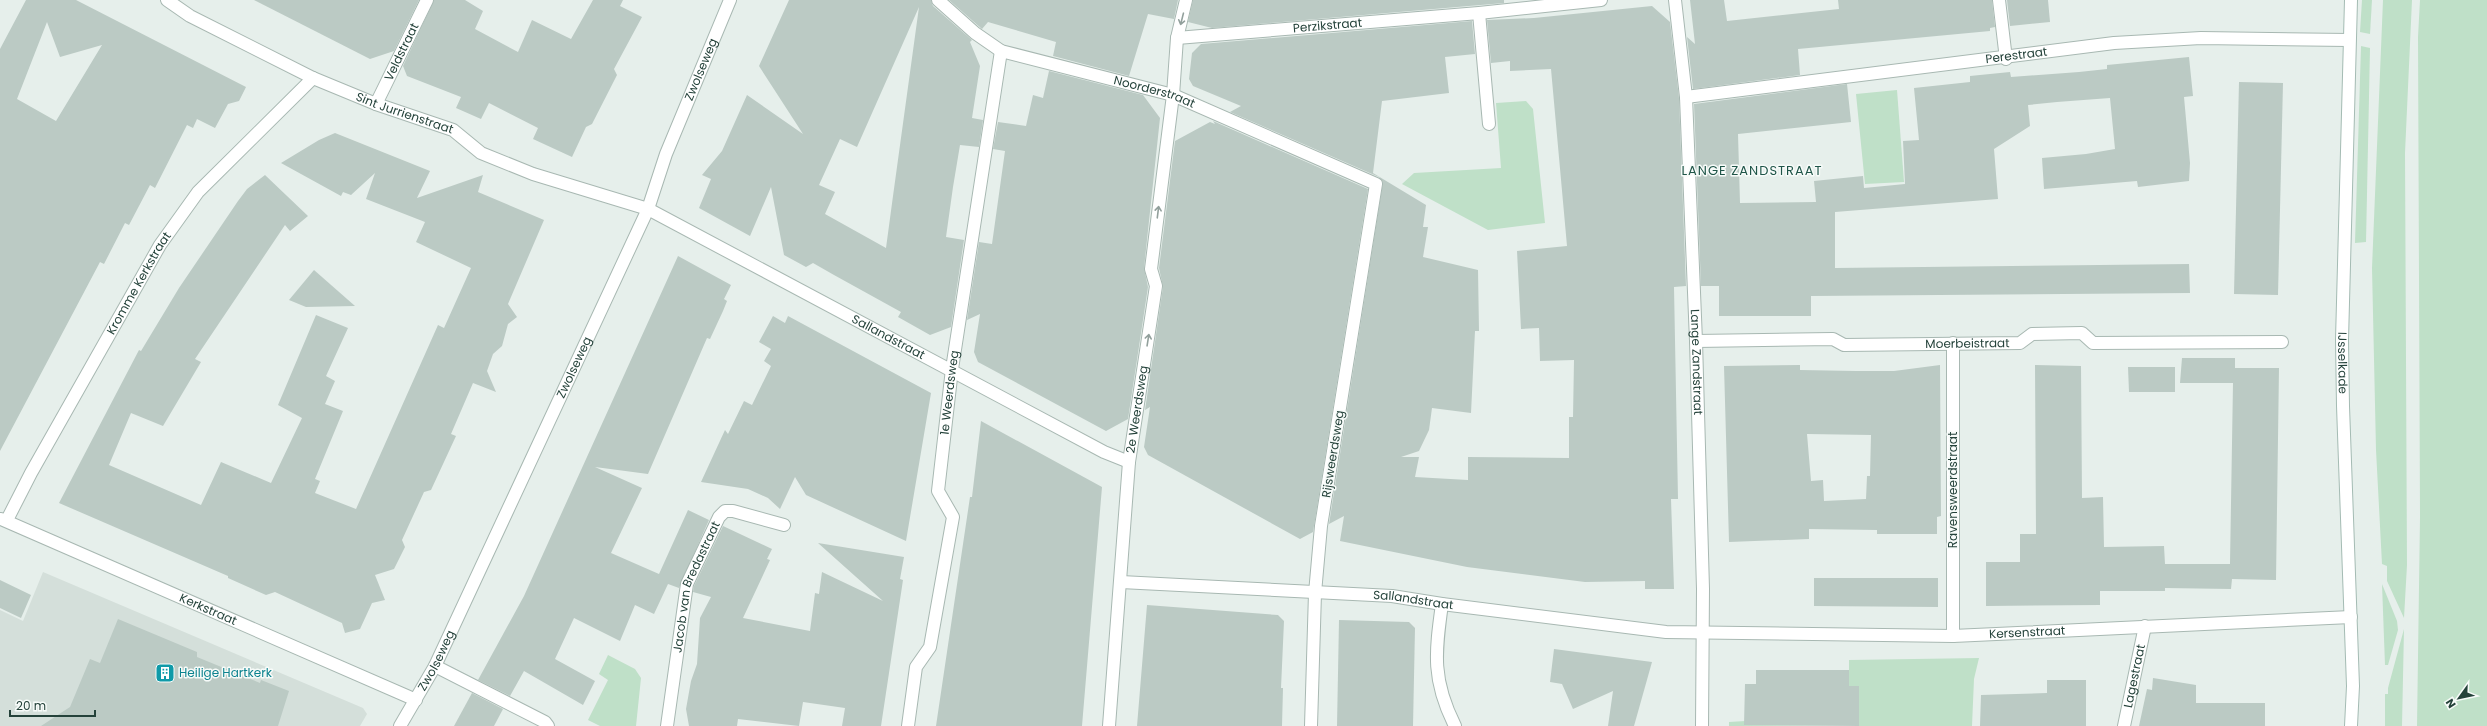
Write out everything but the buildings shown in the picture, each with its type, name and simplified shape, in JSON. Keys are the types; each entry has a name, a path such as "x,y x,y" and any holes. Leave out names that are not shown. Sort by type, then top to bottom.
{"street":[{"name":"Sint Jurrienstraat","path":"167,0 190,16 313,78 376,104 453,130 481,153 533,174 648,209"},
{"name":"Veldstraat","path":"376,104 427,0"},
{"name":"Zwolseweg","path":"400,726 435,666 648,209 666,154 730,0"},
{"name":"Noorderstraat","path":"938,0 974,33 1001,51 1173,95 1376,184"},
{"name":"2e Weerdsweg","path":"1109,726 1122,582 1129,462 1156,286 1151,269 1173,95 1177,38 1186,0"},
{"name":"Perzikstraat","path":"1177,38 1479,13 1601,0"},
{"name":"Lange Zandstraat","path":"1675,0 1686,97 1696,341 1703,633 1702,726"},
{"path":"1999,0 2006,58"},
{"name":"IJsselkade","path":"2351,0 2342,406 2353,686 2351,726"},
{"path":"1479,13 1489,124"},
{"name":"Perestraat","path":"1686,97 2006,58 2114,43 2201,38 2349,40"},
{"name":"1e Weerdsweg","path":"908,726 916,667 930,647 953,517 938,491 952,369 1001,51"},
{"name":"Kromme Kerkstraat","path":"4,520 160,245 198,192 313,78"},
{"name":"Rijsweerdsweg","path":"1311,726 1315,593 1321,526 1376,184"},
{"name":"Sallandstraat","path":"648,209 952,369 1104,452 1129,462"},
{"name":"Moerbeistraat","path":"1696,341 1833,339 1844,345 2020,343 2032,334 2082,333 2093,342 2282,342"},
{"name":"Ravensweerdstraat","path":"1953,343 1953,636"},
{"name":"Jacob van Bredastraat","path":"667,726 687,584 719,516 725,511 733,511 784,525"},
{"name":"Kerkstraat","path":"4,520 416,700"},
{"name":"Sallandstraat","path":"1122,582 1246,587 1315,593 1392,596 1442,604 1666,632 1703,633"},
{"path":"1442,604 1435,651 1440,689 1455,726"},
{"name":"Kersenstraat","path":"1703,633 1953,636 2351,617"},
{"name":"Lagestraat","path":"2124,726 2145,626"},
{"path":"435,666 545,722 548,726"}],"shaded area":[{"path":"43,572 363,708 367,714 360,726 0,726 0,610 23,621"}],"green space":[{"path":"2362,0 2372,0 2370,34 2360,32"},
{"path":"2383,0 2412,0 2405,153 2407,565 2404,618 2387,581 2387,566 2382,564 2376,450 2372,268"},
{"path":"2420,0 2487,0 2487,726 2417,726 2420,517 2418,37"},
{"path":"2361,46 2370,48 2366,242 2355,243"},
{"path":"1897,90 1904,182 1865,184 1856,94"},
{"path":"1526,101 1533,109 1545,223 1488,230 1402,184 1414,173 1501,168 1496,103"},
{"path":"2382,584 2397,621 2398,630 2388,665 2385,665"},
{"path":"2404,629 2402,726 2385,726 2385,694 2388,694 2388,688"},
{"path":"608,655 635,669 641,678 636,726 600,726 588,720 608,680 599,674"},
{"path":"1979,658 1974,679 1972,726 1859,726 1859,686 1849,686 1849,660"},
{"path":"1745,721 1745,725 1859,726 1729,726 1729,722"}],"place":[{"name":"Heilige Hartkerk","path":"165,673"}],"district":[{"name":"LANGE ZANDSTRAAT","path":"1752,170"}]}
